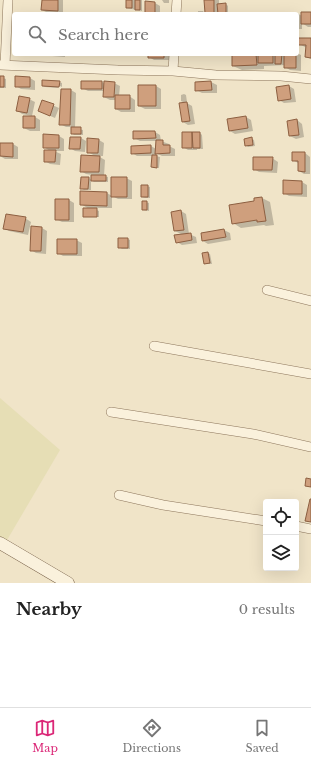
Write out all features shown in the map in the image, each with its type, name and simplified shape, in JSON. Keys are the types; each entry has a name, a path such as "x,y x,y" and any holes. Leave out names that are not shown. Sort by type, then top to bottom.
{"street":[{"path":"8,0 3,65 173,71 216,75 281,76 311,79"},
{"path":"176,0 176,12"},
{"path":"173,71 174,56"},
{"path":"267,290 311,301"},
{"path":"154,346 311,374"},
{"path":"111,412 253,434 311,447"},
{"path":"120,495 163,505 263,521"},
{"path":"299,527 311,529"},
{"path":"0,543 68,583"}],"shaded area":[{"path":"0,398 60,450 0,552"}],"building":[{"path":"42,0 58,0 58,11 41,10"},
{"path":"126,0 132,0 132,8 126,8"},
{"path":"135,0 140,0 140,10 135,10"},
{"path":"204,0 214,0 214,12 205,12"},
{"path":"145,1 155,2 155,12 145,12"},
{"path":"226,3 226,12 218,12 217,4"},
{"path":"301,12 311,12 311,24 301,24"},
{"path":"299,38 311,38 311,58 305,57 306,45 299,45"},
{"path":"148,56 164,56 164,58 148,58"},
{"path":"232,56 256,56 257,65 232,66"},
{"path":"258,56 273,56 273,63 258,63"},
{"path":"275,56 282,56 281,64 275,64"},
{"path":"284,56 296,56 296,68 284,68"},
{"path":"0,76 4,76 4,87 0,87"},
{"path":"15,76 30,77 30,87 15,87"},
{"path":"42,80 60,81 59,87 42,86"},
{"path":"81,81 102,81 102,89 81,89"},
{"path":"104,81 115,82 114,97 103,97"},
{"path":"211,81 212,90 195,91 195,82"},
{"path":"138,85 156,85 156,106 138,106"},
{"path":"289,85 291,99 278,101 276,87"},
{"path":"61,89 71,89 70,125 59,125"},
{"path":"115,95 130,95 130,109 115,109"},
{"path":"19,96 30,98 27,113 16,111"},
{"path":"42,100 54,104 50,116 38,111"},
{"path":"187,102 190,121 182,122 179,103"},
{"path":"23,116 35,116 35,128 23,128"},
{"path":"246,116 248,128 229,131 227,119"},
{"path":"297,119 299,135 289,136 287,121"},
{"path":"71,127 81,127 81,134 71,134"},
{"path":"133,131 155,131 156,138 133,139"},
{"path":"182,132 192,132 192,148 182,148"},
{"path":"192,132 200,132 200,148 193,148"},
{"path":"43,134 59,135 59,148 43,148"},
{"path":"70,137 81,137 80,149 69,149"},
{"path":"252,137 253,145 245,146 244,139"},
{"path":"87,138 99,139 98,153 87,153"},
{"path":"156,140 163,140 163,145 170,145 170,153 155,154"},
{"path":"0,143 13,143 13,157 0,156"},
{"path":"151,145 151,153 131,154 131,146"},
{"path":"44,150 56,150 55,162 44,162"},
{"path":"292,152 305,152 305,172 298,171 298,161 292,161"},
{"path":"81,155 100,156 99,172 80,172"},
{"path":"152,155 157,155 157,168 151,167"},
{"path":"253,157 273,157 272,170 253,170"},
{"path":"91,175 106,175 106,181 91,181"},
{"path":"81,177 89,177 88,189 80,189"},
{"path":"111,177 127,177 127,197 111,197"},
{"path":"283,180 302,181 302,194 283,194"},
{"path":"141,185 148,185 148,197 141,197"},
{"path":"80,191 107,192 107,206 80,205"},
{"path":"262,197 266,221 257,222 257,220 232,224 229,205 254,201 254,198"},
{"path":"55,199 69,199 69,220 55,220"},
{"path":"142,201 147,201 147,210 142,210"},
{"path":"83,208 97,208 97,217 83,217"},
{"path":"181,210 184,230 174,231 171,212"},
{"path":"6,214 26,217 23,232 3,229"},
{"path":"31,226 42,227 41,251 30,251"},
{"path":"224,229 226,237 202,241 201,233"},
{"path":"191,233 192,240 176,243 174,235"},
{"path":"118,238 128,238 128,248 118,248"},
{"path":"57,239 77,239 77,254 57,254"},
{"path":"208,252 210,263 204,264 202,253"},
{"path":"306,478 311,479 311,487 305,486"},
{"path":"311,499 311,522 305,521"}]}
